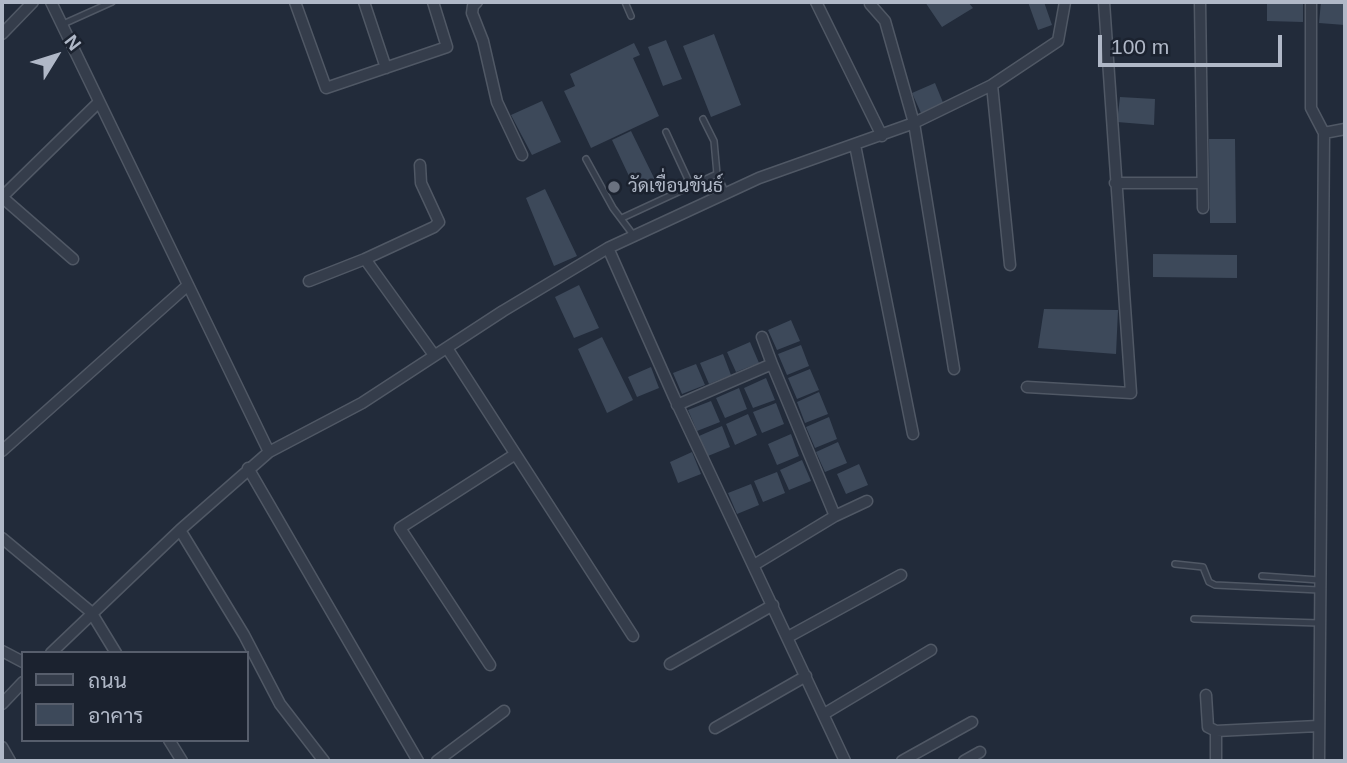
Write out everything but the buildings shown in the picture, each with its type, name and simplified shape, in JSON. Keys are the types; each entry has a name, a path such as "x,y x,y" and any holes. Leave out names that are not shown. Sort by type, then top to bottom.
{"street":[{"path":"2,34 33,2"},
{"path":"51,2 269,452"},
{"path":"295,2 326,88 447,47 433,2"},
{"path":"364,2 386,68"},
{"path":"477,2 472,6 472,13 483,41 497,102 522,155"},
{"path":"816,2 882,136"},
{"path":"53,651 180,530 269,452 362,403 434,355 608,248 759,178 882,136 992,85 1058,41 1065,2"},
{"path":"1027,387 1131,393 1104,2"},
{"path":"1200,2 1203,208"},
{"path":"1311,2 1311,108 1324,134 1318,761"},
{"path":"870,4 885,21 914,123 954,369"},
{"path":"992,85 1010,265"},
{"path":"72,259 2,197 98,103"},
{"path":"1324,134 1345,129"},
{"path":"855,145 913,434"},
{"path":"309,281 365,259 434,227 439,222 421,184 420,165"},
{"path":"1115,183 1202,183"},
{"path":"608,248 677,405 845,761"},
{"path":"365,259 434,355"},
{"path":"2,451 187,286"},
{"path":"762,337 835,516"},
{"path":"447,348 633,636"},
{"path":"677,405 772,364"},
{"path":"489,665 400,528 514,455"},
{"path":"248,468 418,761"},
{"path":"754,565 835,516 867,501"},
{"path":"180,530 244,635 280,704 324,761"},
{"path":"2,538 91,612 115,651"},
{"path":"788,637 901,575"},
{"path":"670,664 772,606"},
{"path":"824,714 931,650"},
{"path":"2,651 21,661"},
{"path":"715,728 806,676"},
{"path":"2,704 21,684"},
{"path":"1206,695 1208,727 1216,731 1318,726"},
{"path":"437,761 504,711"},
{"path":"902,761 972,722"},
{"path":"1216,731 1216,761"},
{"path":"170,742 182,761"},
{"path":"2,747 10,761"},
{"path":"964,761 980,752"}],"lane":[{"path":"61,24 112,2"},
{"path":"625,2 631,16"},
{"path":"704,119 716,151 716,174 726,194"},
{"path":"666,132 691,186"},
{"path":"586,159 613,208 634,236"},
{"path":"622,218 716,174"},
{"path":"1175,564 1203,567 1209,582 1215,585 1319,585"},
{"path":"1262,576 1319,585"},
{"path":"1194,619 1319,623"}],"place":[{"name":"วัดเขื่อนขันธ์","path":"614,187"}]}
